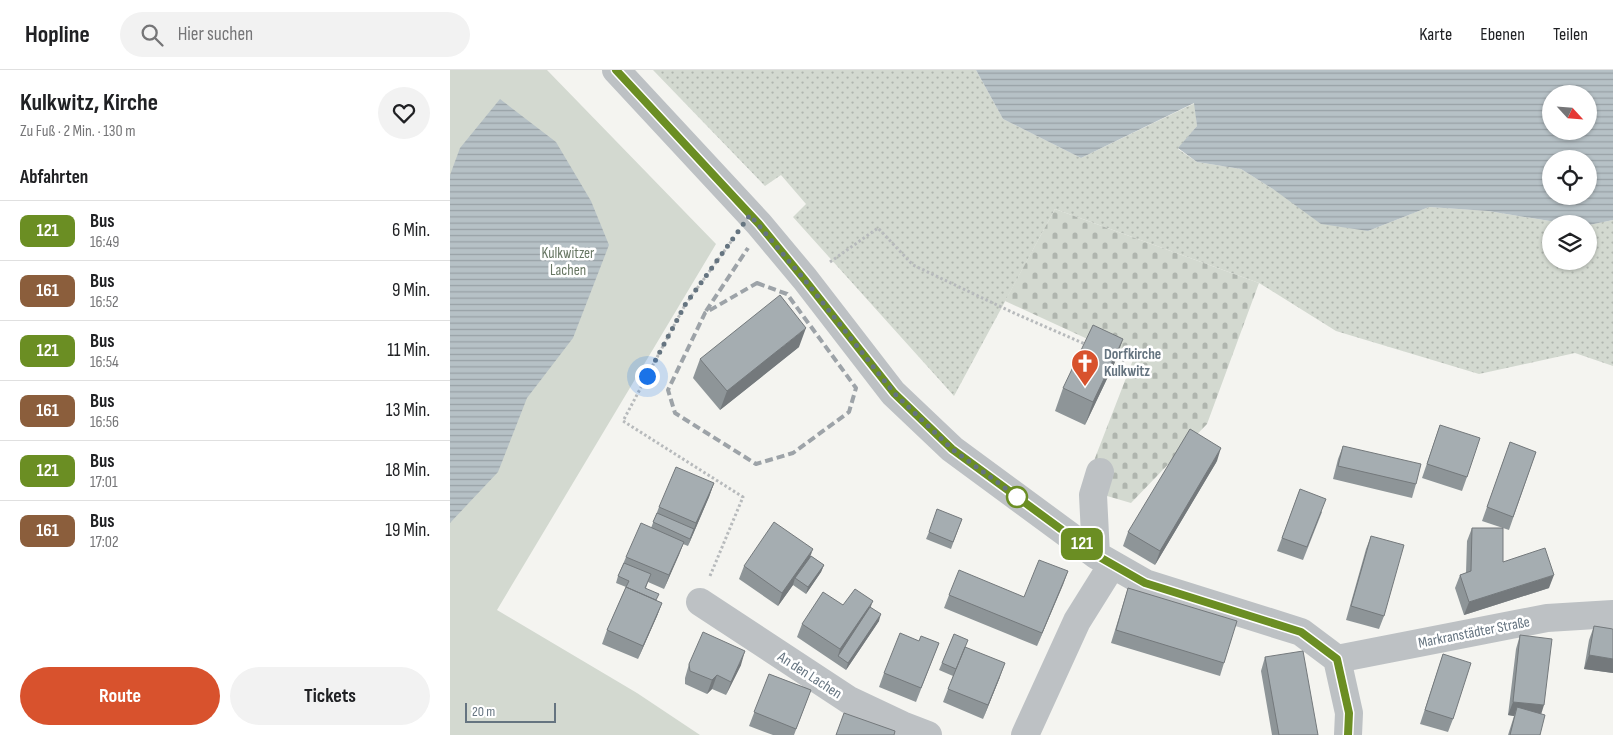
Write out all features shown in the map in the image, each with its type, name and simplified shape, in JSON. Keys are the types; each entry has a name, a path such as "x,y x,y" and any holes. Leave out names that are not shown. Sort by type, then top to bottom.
{"street":[{"path":"616,70 750,215 804,279 894,393 952,449 1104,560 1145,583 1301,632 1337,659 1349,713 1348,735"},
{"path":"1025,735 1104,560 1093,495 1100,472"},
{"name":"An den Lachen","path":"700,602 849,700 928,735"},
{"name":"Markranstädter Straße","path":"1337,659 1547,618 1613,614"}],"path":[{"path":"700,602 743,497 623,421 685,305 750,215"},
{"path":"804,279 878,228 913,265 1016,314 1089,345"},
{"path":"1107,353 1125,361"}],"green space":[{"name":"Kulkwitzer Lachen","path":"450,70 547,70 716,244 497,610 637,693 700,735 450,735"},
{"path":"653,70 976,70 1003,119 1081,158 1195,103 1197,126 1178,149 1197,162 1241,169 1273,189 1368,231 1429,207 1488,211 1542,220 1542,270 1597,270 1597,223 1613,220 1613,366 1575,353 1479,374 1336,331 1259,283 1055,209 954,396 793,217 806,204 781,175 765,186"},
{"path":"1055,209 1259,283 1207,424 1131,503 1083,489 1133,360 1005,301"}],"shaded area":[{"path":"976,70 1613,70 1613,220 1597,223 1597,215 1542,215 1542,220 1488,211 1429,207 1368,231 1321,224 1273,189 1241,169 1197,162 1178,148 1197,126 1194,103 1081,158 1003,119"},
{"path":"500,99 556,142 591,201 609,245 573,338 527,398 498,472 450,523 450,175 460,148"}],"building":[{"path":"780,295 806,328 727,391 700,359"},
{"name":"Dorfkirche Kulkwitz","path":"1093,325 1123,339 1093,402 1063,388"},
{"path":"1440,425 1480,438 1467,477 1427,464"},
{"path":"1190,429 1221,448 1160,551 1128,532"},
{"path":"1510,442 1536,452 1513,517 1487,507"},
{"path":"1343,446 1421,464 1416,484 1338,466"},
{"path":"676,467 714,483 696,523 659,507"},
{"path":"1300,489 1326,499 1307,547 1282,538"},
{"path":"937,509 962,519 953,542 929,532"},
{"path":"657,513 694,529 690,539 653,522"},
{"path":"774,522 813,549 782,593 744,566"},
{"path":"641,523 684,542 669,575 626,557"},
{"path":"1472,528 1503,528 1503,562 1545,548 1554,575 1469,602 1460,575 1471,571"},
{"path":"1371,536 1404,545 1384,616 1351,606"},
{"path":"811,556 824,565 808,587 795,578"},
{"path":"1039,560 1068,571 1042,633 949,595 959,570 1024,597"},
{"path":"624,563 651,574 645,588 659,594 656,600 626,587 629,581 618,576"},
{"path":"626,587 662,603 643,646 607,630"},
{"path":"1128,588 1237,621 1224,663 1116,630"},
{"path":"855,589 873,601 840,649 802,624 823,592 843,605"},
{"path":"870,607 881,614 848,663 838,656"},
{"path":"1594,626 1613,629 1613,659 1589,655"},
{"path":"703,632 745,651 731,682 717,675 712,680 690,671 689,664"},
{"path":"900,633 919,641 921,636 939,643 921,688 884,673"},
{"path":"954,634 968,640 956,669 942,663"},
{"path":"1520,635 1552,639 1544,705 1513,702"},
{"path":"965,647 1005,663 988,705 948,689"},
{"path":"1303,651 1318,735 1279,735 1265,657"},
{"path":"1443,654 1471,663 1453,719 1425,710"},
{"path":"769,674 811,690 796,729 754,712"},
{"path":"1517,707 1545,715 1540,735 1510,735"},
{"path":"844,713 895,731 894,735 836,735"}],"railway":[{"path":"706,311 748,248"},
{"path":"757,283 787,294 856,388 849,412 793,453 756,464 675,413 668,390 705,313 757,283"}],"bus line":[{"name":"121","path":"616,70 759,224 894,393 952,449 1096,555 1145,583 1301,632 1337,659 1349,713 1348,735"}],"place":[{"name":"Dorfkirche Kulkwitz","path":"1085,387"}],"route":[{"path":"647,376 685,305 750,215 804,279 894,393 952,449 1023,501 1017,497"}]}
